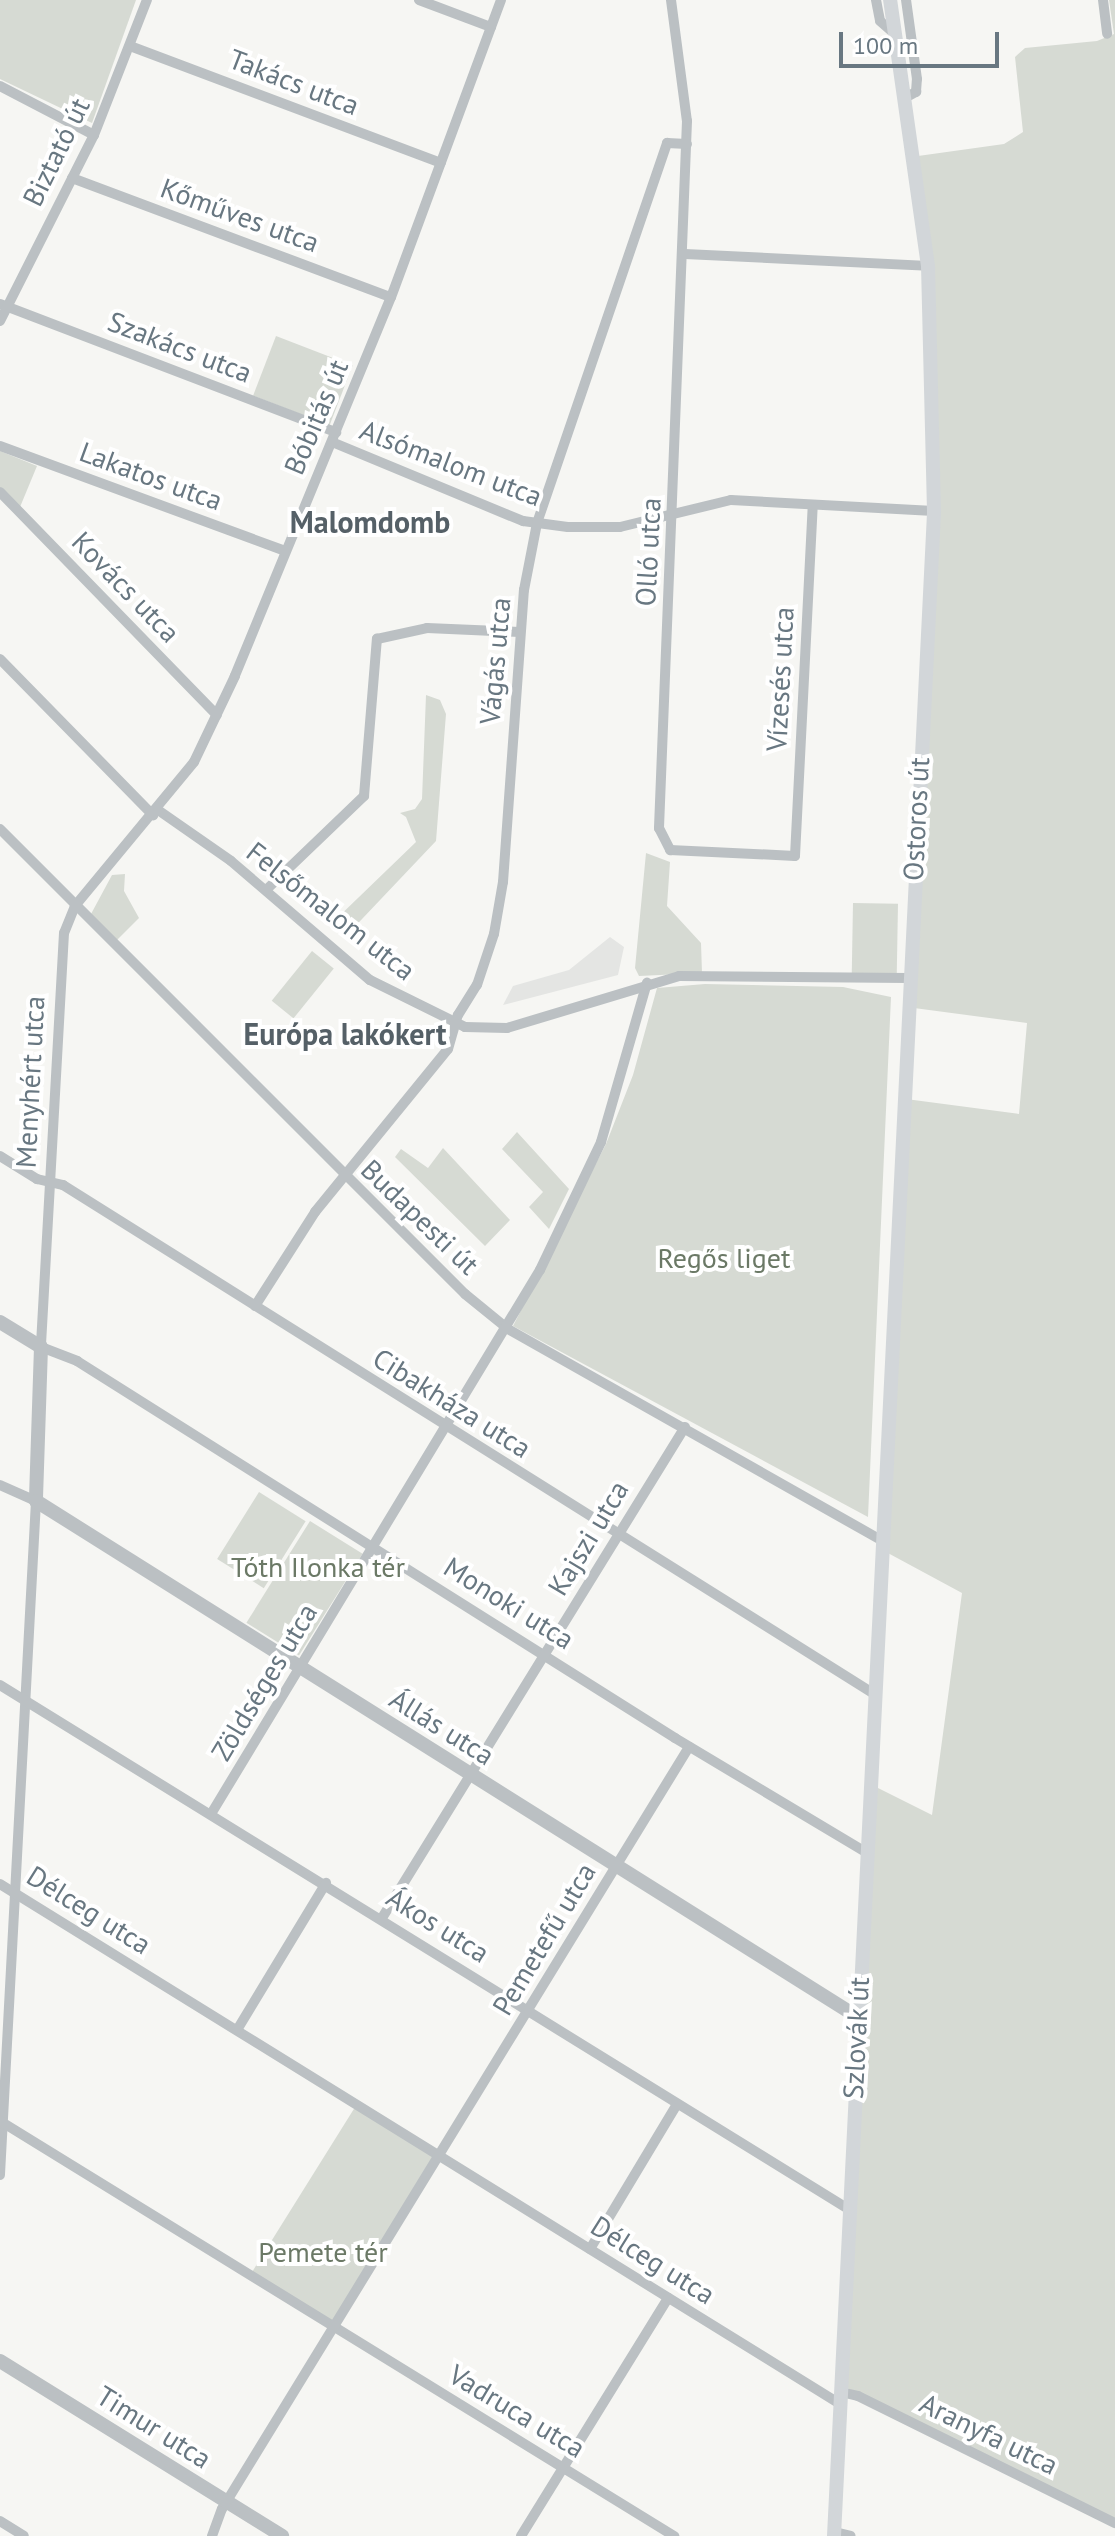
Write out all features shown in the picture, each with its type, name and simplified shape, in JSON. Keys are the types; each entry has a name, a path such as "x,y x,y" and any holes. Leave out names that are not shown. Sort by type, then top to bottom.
{"main road":[{"name":"Ostoros út","path":"882,1541 908,978 934,511 928,266 890,0"},
{"name":"Szlovák út","path":"834,2534 856,2016 876,1695 882,1541"}],"street":[{"name":"Biztató út","path":"0,321 4,306 94,135 147,0"},
{"path":"419,0 491,27"},
{"name":"Bóbitás út","path":"75,906 156,812 194,762 217,715 391,297 501,0"},
{"path":"671,0 687,144 685,254 928,266"},
{"name":"Ostoros út","path":"876,0 880,21 895,34"},
{"name":"Ostoros út","path":"905,98 916,92 917,79 906,0"},
{"path":"1103,0 1107,34"},
{"name":"Takács utca","path":"130,46 441,163"},
{"path":"0,86 94,135"},
{"name":"Vágás utca","path":"255,1306 344,1176 423,1084 460,1022 458,1015 477,985 494,934 503,882 520,632 537,523 667,143 687,144"},
{"name":"Kőműves utca","path":"72,178 391,297"},
{"name":"Olló utca","path":"670,850 659,828 685,254"},
{"name":"Szakács utca","path":"4,306 334,437"},
{"name":"Alsómalom utca","path":"334,437 537,523 620,527 731,500 934,511"},
{"name":"Lakatos utca","path":"0,446 285,551"},
{"name":"Kovács utca","path":"0,492 217,715"},
{"name":"Vízesés utca","path":"670,850 795,856 813,505"},
{"path":"266,890 364,796 377,639 427,628 520,632"},
{"name":"Felsőmalom utca","path":"0,659 156,812 266,890 370,980 412,1004 460,1022 465,1027 507,1028 647,983 706,975 908,978"},
{"name":"Budapesti út","path":"0,829 425,1258 508,1329 882,1541"},
{"name":"Menyhért utca","path":"0,2175 64,933 75,906"},
{"name":"Zöldséges utca","path":"211,1814 508,1329 601,1142 647,983"},
{"name":"Cibakháza utca","path":"0,1156 50,1184 63,1185 447,1429 876,1695"},
{"name":"Monoki utca","path":"0,1322 41,1347 77,1361 689,1747 867,1853"},
{"name":"Kajszi utca","path":"382,1918 685,1427"},
{"name":"Állás utca","path":"0,1485 36,1501 856,2016"},
{"name":"Ákos utca","path":"0,1685 326,1883 850,2210"},
{"name":"Pemetefű utca","path":"440,2156 689,1747"},
{"path":"237,2030 326,1883"},
{"name":"Délceg utca","path":"0,1884 668,2298 840,2398"},
{"path":"590,2249 677,2104"},
{"path":"2,2122 334,2328"},
{"path":"212,2536 227,2502 440,2156"},
{"path":"521,2536 668,2298"},
{"name":"Vadruca utca","path":"334,2328 674,2536"},
{"name":"Timur utca","path":"0,2361 282,2536"},
{"name":"Aranyfa utca","path":"840,2398 858,2396 1115,2523"},
{"path":"0,2521 24,2536"},
{"path":"834,2534 851,2536"}],"shaded area":[{"path":"610,937 624,947 618,975 503,1005 513,986 569,970"}],"green space":[{"path":"0,0 136,0 92,123 0,79"},
{"path":"1109,0 1115,0 1115,2520 847,2388 876,1787 932,1815 962,1593 886,1552 906,1099 1019,1114 1027,1023 914,1008 938,512 918,156 1004,144 1023,132 1015,57 1025,48 1097,41 1114,34"},
{"path":"276,336 353,365 330,425 253,396"},
{"path":"0,451 37,466 20,507 0,487"},
{"path":"426,695 440,700 446,714 436,841 344,938 330,925 416,842 406,817 400,813 415,809 422,799"},
{"path":"646,853 670,862 667,906 701,943 702,973 639,976 635,968"},
{"path":"125,874 124,891 139,918 117,940 91,914 112,875"},
{"path":"853,903 898,904 897,974 852,973"},
{"path":"312,951 334,969 293,1018 272,1001"},
{"name":"Regős liget","path":"705,984 843,987 891,997 868,1517 513,1326 606,1144 633,1075 657,988"},
{"path":"517,1132 569,1189 549,1229 529,1207 543,1192 502,1149"},
{"path":"443,1148 510,1220 485,1246 395,1157 401,1149 428,1168"},
{"path":"259,1492 306,1521 264,1588 217,1559"},
{"name":"Tóth Ilonka tér","path":"310,1521 363,1554 299,1656 246,1623"},
{"name":"Pemete tér","path":"357,2104 440,2156 333,2328 249,2276"}],"district":[{"name":"Malomdomb","path":"370,522"},
{"name":"Európa lakókert","path":"345,1034"}]}
